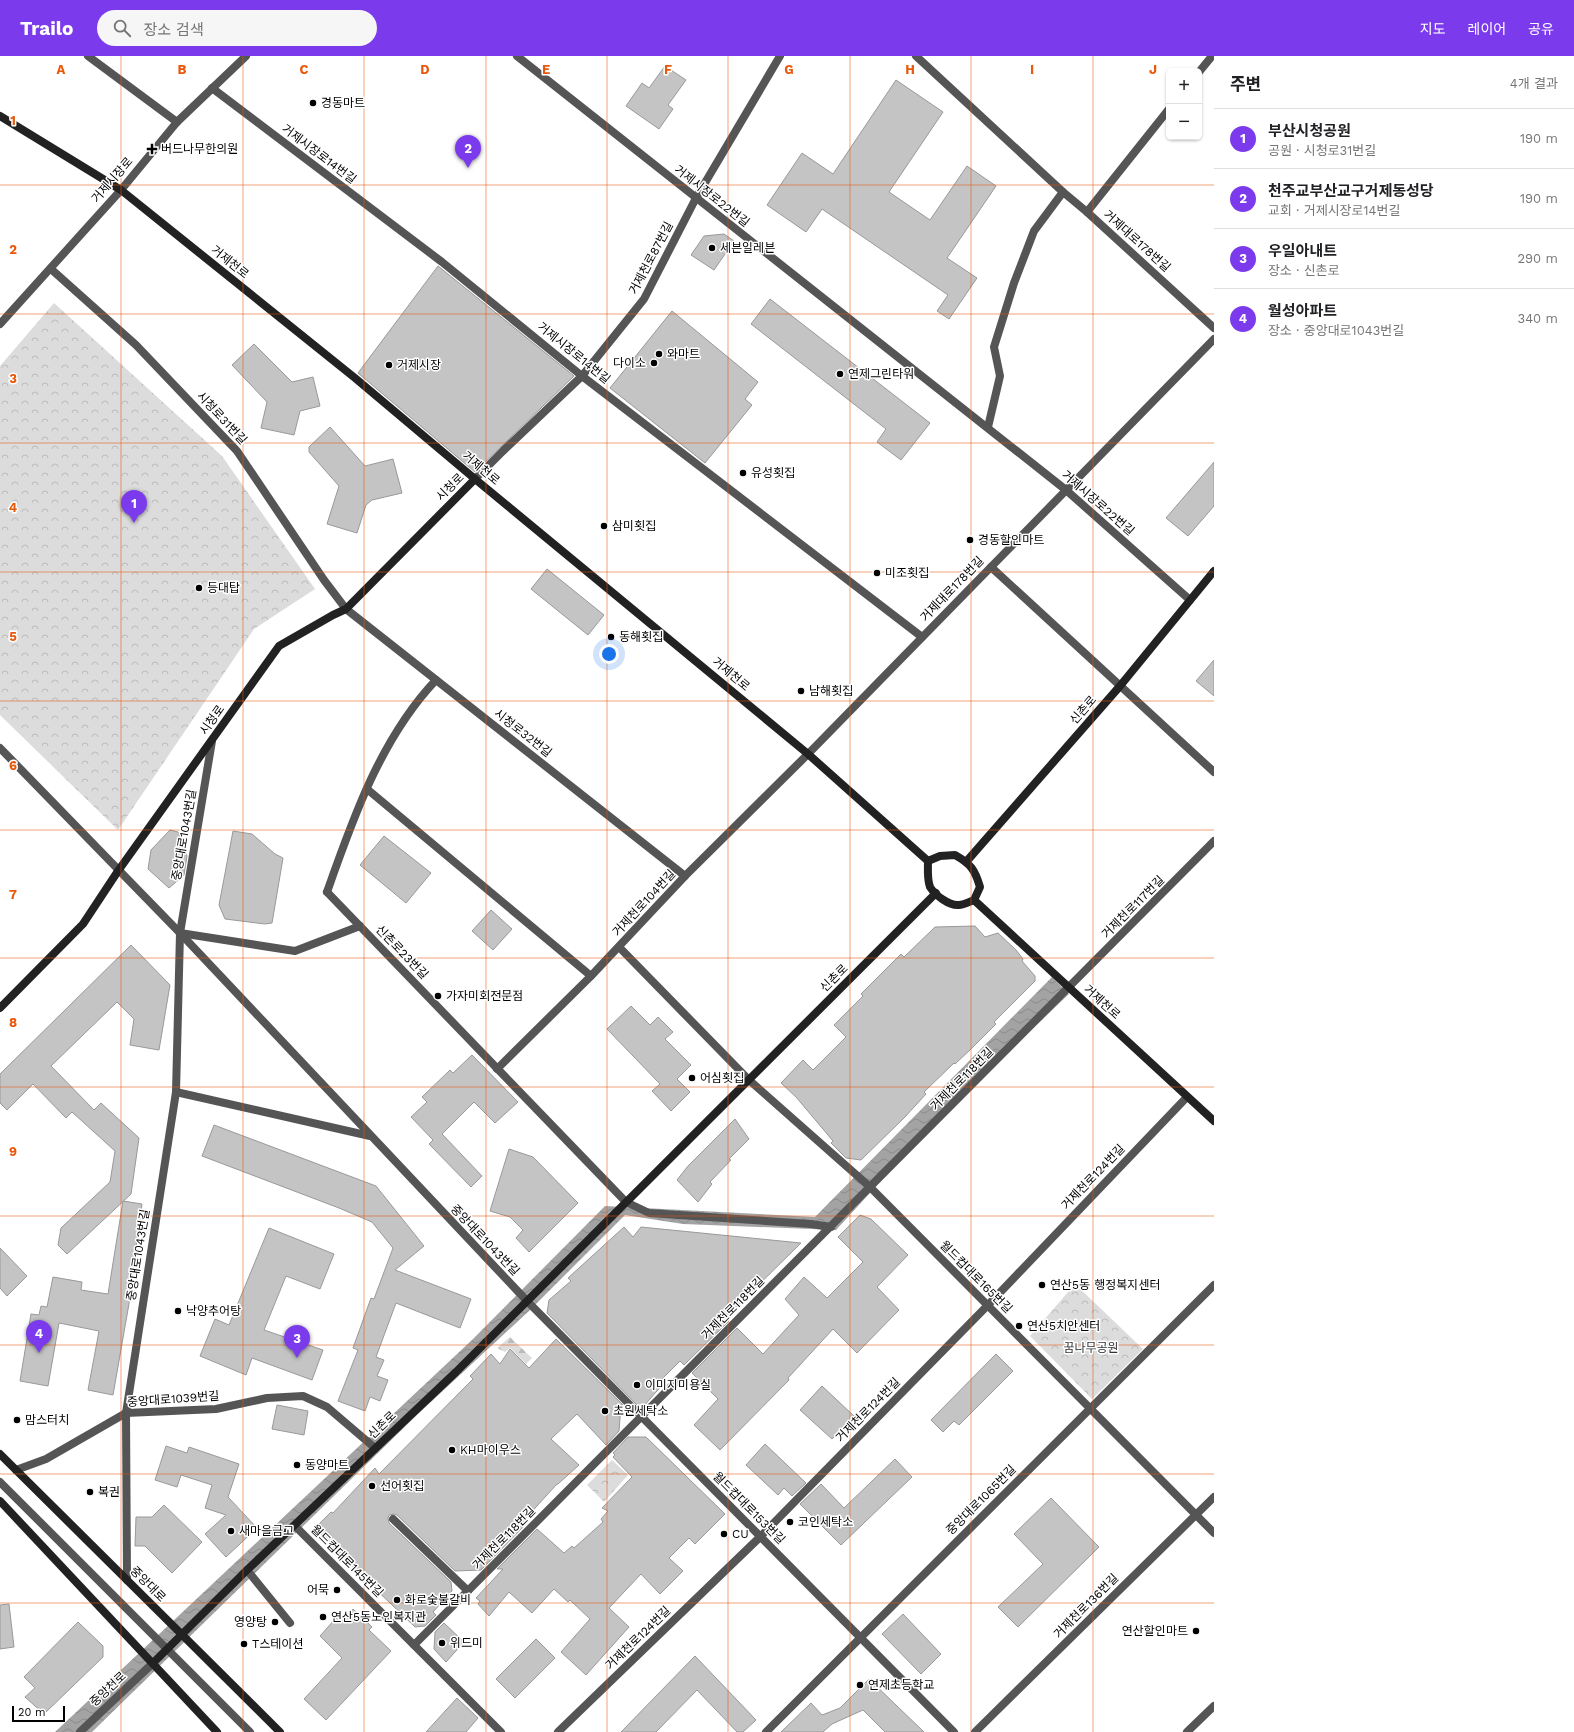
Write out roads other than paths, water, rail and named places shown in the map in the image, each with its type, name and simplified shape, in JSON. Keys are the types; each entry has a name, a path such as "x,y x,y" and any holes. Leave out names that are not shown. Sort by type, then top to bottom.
{"main road":[{"name":"거제천로","path":"0,116 121,190 355,378 808,754 928,861"},
{"name":"시청로","path":"0,1008 83,924 118,871 279,646 333,614 346,609 475,479"},
{"name":"신촌로","path":"966,862 1120,686 1214,571"},
{"path":"955,855 966,862 975,872 980,888 974,900 958,905 944,901 930,887 927,873 928,861 940,856 955,855"},
{"name":"신촌로","path":"153,1663 247,1570 451,1376 936,893"},
{"name":"거제천로","path":"974,900 1214,1121"},
{"name":"중앙대로","path":"0,1454 280,1732"},
{"path":"0,1501 217,1732"}],"street":[{"path":"88,56 177,122"},
{"name":"거제시장로","path":"0,324 121,190 177,122 246,56"},
{"name":"거제시장로22번길","path":"517,56 1066,490 1190,600"},
{"name":"거제천로87번길","path":"475,479 502,451 582,376 644,299 696,198 780,56"},
{"path":"916,56 1063,192 1087,212"},
{"path":"1202,68 1212,56"},
{"name":"거제시장로14번길","path":"212,88 435,257 582,376 922,637"},
{"name":"거제대로178번길","path":"1166,113 1087,212 1214,328"},
{"path":"988,427 1000,376 994,347 1014,283 1034,231 1063,192"},
{"name":"시청로31번길","path":"51,269 136,345 237,451 324,580 346,609"},
{"name":"거제대로178번길","path":"808,754 1214,339"},
{"path":"991,567 1214,772"},
{"name":"시청로32번길","path":"346,609 685,876"},
{"name":"신촌로23번길","path":"436,680 394,734 367,789 327,892 626,1202"},
{"name":"중앙대로1043번길","path":"127,1580 126,1413 176,1092 180,933 212,741"},
{"path":"0,748 118,871 180,933 295,951 360,926"},
{"name":"거제천로104번길","path":"497,1069 592,976 685,876 808,754"},
{"path":"367,789 592,976"},
{"name":"거제천로117번길","path":"1068,988 1214,841"},
{"name":"중앙대로1043번길","path":"180,933 527,1301"},
{"path":"619,947 749,1080"},
{"name":"거제천로118번길","path":"414,1645 1068,988"},
{"name":"월드컵대로165번길","path":"749,1080 870,1187 1214,1533"},
{"path":"176,1092 370,1136"},
{"name":"거제천로124번길","path":"558,1732 760,1536 988,1305 1187,1097"},
{"path":"626,1202 649,1213 811,1224 831,1227"},
{"name":"중앙대로1065번길","path":"766,1732 1214,1285"},
{"name":"월드컵대로153번길","path":"527,1301 954,1732"},
{"name":"중앙대로1039번길","path":"16,1470 46,1459 126,1413 216,1409 267,1398 303,1396 327,1407 375,1448"},
{"path":"0,1482 250,1732"},
{"name":"거제천로136번길","path":"976,1732 1214,1497"},
{"path":"393,1519 468,1591"},
{"name":"월드컵대로145번길","path":"295,1526 501,1732"},
{"path":"247,1570 290,1623"},
{"name":"중앙천로","path":"80,1732 153,1663"},
{"path":"1187,1732 1214,1706"}],"water":[{"path":"1052,977 1069,994 937,1120 836,1230 683,1224 625,1215 529,1311 419,1413 92,1732 55,1732 473,1339 605,1206 815,1217"}],"place":[{"name":"경동마트","path":"313,103"},
{"name":"버드나무한의원","path":"152,149"},
{"name":"천주교부산교구거제동성당","path":"468,168"},
{"name":"세븐일레븐","path":"712,248"},
{"name":"와마트","path":"659,354"},
{"name":"다이소","path":"654,363"},
{"name":"거제시장","path":"389,365"},
{"name":"연제그린타워","path":"840,374"},
{"name":"유성횟집","path":"743,473"},
{"name":"부산시청공원","path":"134,523"},
{"name":"삼미횟집","path":"604,526"},
{"name":"경동할인마트","path":"970,540"},
{"name":"미조횟집","path":"877,573"},
{"name":"등대탑","path":"199,588"},
{"name":"동해횟집","path":"611,637"},
{"name":"남해횟집","path":"801,691"},
{"name":"가자미회전문점","path":"438,996"},
{"name":"어심횟집","path":"692,1078"},
{"name":"연산5동 행정복지센터","path":"1042,1285"},
{"name":"낙양추어탕","path":"178,1311"},
{"name":"연산5치안센터","path":"1019,1326"},
{"name":"월성아파트","path":"39,1353"},
{"name":"우일아내트","path":"297,1358"},
{"name":"이미지미용실","path":"637,1385"},
{"name":"초원세탁소","path":"605,1411"},
{"name":"맘스터치","path":"17,1420"},
{"name":"KH마이우스","path":"452,1450"},
{"name":"동양마트","path":"297,1465"},
{"name":"선어횟집","path":"372,1486"},
{"name":"복권","path":"90,1492"},
{"name":"코인세탁소","path":"790,1522"},
{"name":"새마을금고","path":"231,1531"},
{"name":"CU","path":"724,1534"},
{"name":"어묵","path":"337,1590"},
{"name":"화로숯불갈비","path":"397,1600"},
{"name":"연산5동노인복지관","path":"323,1617"},
{"name":"영양탕","path":"275,1622"},
{"name":"연산할인마트","path":"1196,1631"},
{"name":"위드미","path":"442,1643"},
{"name":"T스테이션","path":"244,1644"},
{"name":"연제초등학교","path":"860,1685"}],"park label":[{"name":"꿈나무공원","path":"1091,1348"}]}
